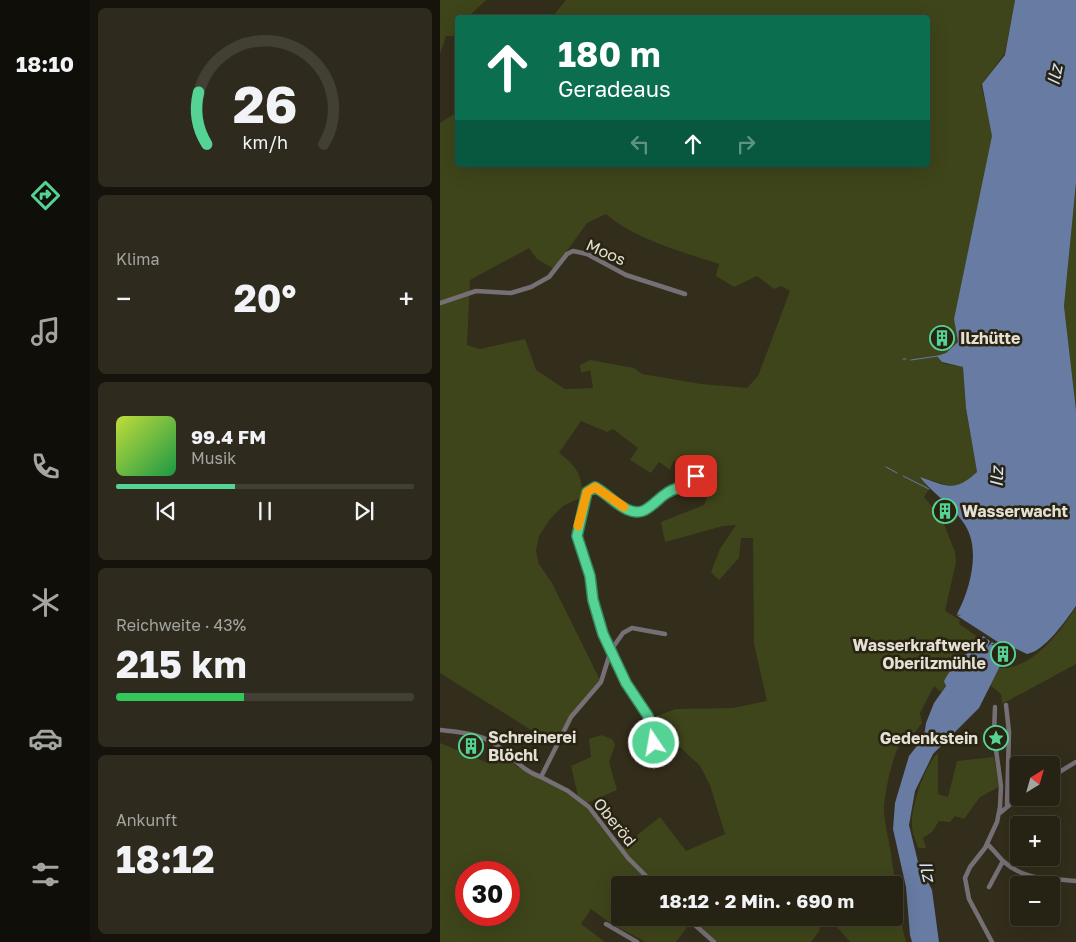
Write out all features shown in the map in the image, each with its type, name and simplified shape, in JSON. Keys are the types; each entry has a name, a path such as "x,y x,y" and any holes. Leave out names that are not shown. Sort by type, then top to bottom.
{"street":[{"name":"Moos","path":"440,303 476,291 510,292 526,289 548,277 567,254 573,251 587,254 626,275 685,294"},
{"path":"648,750 654,743 648,716 626,683 601,629 593,600 590,576 577,536 587,492 595,487 628,510 636,513 653,505 667,493 691,485 696,476"},
{"path":"541,777 571,717 601,682 611,650 626,629 665,634"},
{"path":"1006,705 1009,732 1007,805"},
{"path":"992,942 980,923 965,885 966,873 987,844 999,814 1001,786 994,736 995,707"},
{"name":"Oberöd","path":"440,730 472,735 491,741 526,771 568,791 589,807 628,858 646,876"},
{"path":"1060,772 1076,762"},
{"path":"999,814 1010,803"},
{"path":"987,844 1002,860 1031,878 1076,882"},
{"path":"988,887 1002,860"},
{"path":"606,924 637,942"},
{"path":"696,926 714,942"}],"green space":[{"path":"440,0 486,0 470,15 455,15 455,32 453,36 446,36 440,54"},
{"path":"566,0 1015,0 1005,53 981,85 993,135 954,319 958,342 942,363 963,367 966,408 977,472 962,483 950,486 921,478 929,489 924,497 942,519 955,552 956,562 945,611 960,620 959,624 978,637 954,660 957,659 941,692 934,686 920,713 922,723 907,743 907,732 898,746 894,757 885,794 884,812 894,876 611,876 611,924 591,909 581,924 605,942 440,942 440,743 488,763 498,748 517,767 568,791 598,818 599,824 621,848 660,817 686,851 725,834 710,785 700,766 678,745 680,740 658,738 654,717 676,709 733,708 767,701 754,644 753,538 741,538 739,558 719,580 711,572 720,549 736,525 723,526 665,542 661,522 704,505 712,484 682,454 673,462 670,470 659,462 651,473 630,460 638,448 613,429 607,432 581,421 559,453 570,462 580,477 582,497 563,506 550,519 539,536 536,551 539,564 552,583 601,682 571,717 555,745 440,673 440,123 455,113 455,167 930,167 930,15 554,15","holes":["606,214 630,231 719,264 716,276 734,287 757,276 774,289 781,286 790,291 758,376 747,388 701,384 642,374 634,368 590,360 580,365 581,373 590,370 593,388 565,389 536,370 525,339 480,349 467,345 470,280 529,248 537,259 554,269 587,223"]},
{"path":"1076,184 1076,410 1064,306"},
{"path":"1076,607 1076,664 1002,704 1001,694 990,685 999,668 1023,663 1034,656 1053,638"},
{"path":"601,735 612,739 615,745 609,762 617,790 587,803 578,796 571,766 591,757 589,739"},
{"path":"938,753 938,794 948,797 957,761 994,757 999,787 980,797 964,819 955,816 950,822 939,821 932,832 923,838 926,848 918,848 912,829 913,809 919,787 928,767"},
{"path":"615,926 688,926 676,942 646,942"},
{"path":"696,926 819,926 820,930 811,942 714,942"},
{"path":"836,926 902,926 906,942 850,942"}],"water":[{"name":"Ilz","path":"1015,0 1076,0 1076,183 1064,306 1076,410 1076,606 1048,641 1034,652 1027,654 1012,647 1008,651 1003,647 1004,642 1001,644 956,615 961,616 957,614 966,593 972,570 973,558 970,535 955,512 920,477 950,486 962,483 977,472 966,408 963,367 942,362 937,356 946,353 958,342 954,319 992,136 982,84 1005,55"},
{"path":"983,636 986,638 982,638 985,641 982,645 987,639 990,641 987,648 992,642 995,644 991,644 994,646 991,651 996,645 999,647 996,647 998,649 994,655 1003,659 1001,664 979,708 933,754 915,791 909,825 918,862 932,890 939,942 912,942 906,887 893,829 895,803 909,756 924,737 926,723 934,703 946,686 944,681 957,659 973,650"}],"waterway":[{"path":"911,360 938,356"},
{"path":"886,467 897,473"},
{"path":"903,476 929,489"},
{"name":"Ilz","path":"994,663 1006,650 1008,642"}],"slow traffic":[{"path":"578,526 587,492 590,488 595,487 624,507"}],"place":[{"name":"Ilzhütte","path":"942,338"},
{"name":"Wasserwacht","path":"945,511"},
{"name":"Wasserkraftwerk Oberilzmühle","path":"1003,654"},
{"name":"Gedenkstein","path":"996,738"},
{"name":"Schreinerei Blöchl","path":"471,746"}],"route":[{"path":"654,743 654,736 648,716 626,683 603,634 593,600 590,576 579,546 578,526 587,492 590,488 595,487 628,510 636,513 653,505 667,493 691,485 696,476"}]}
